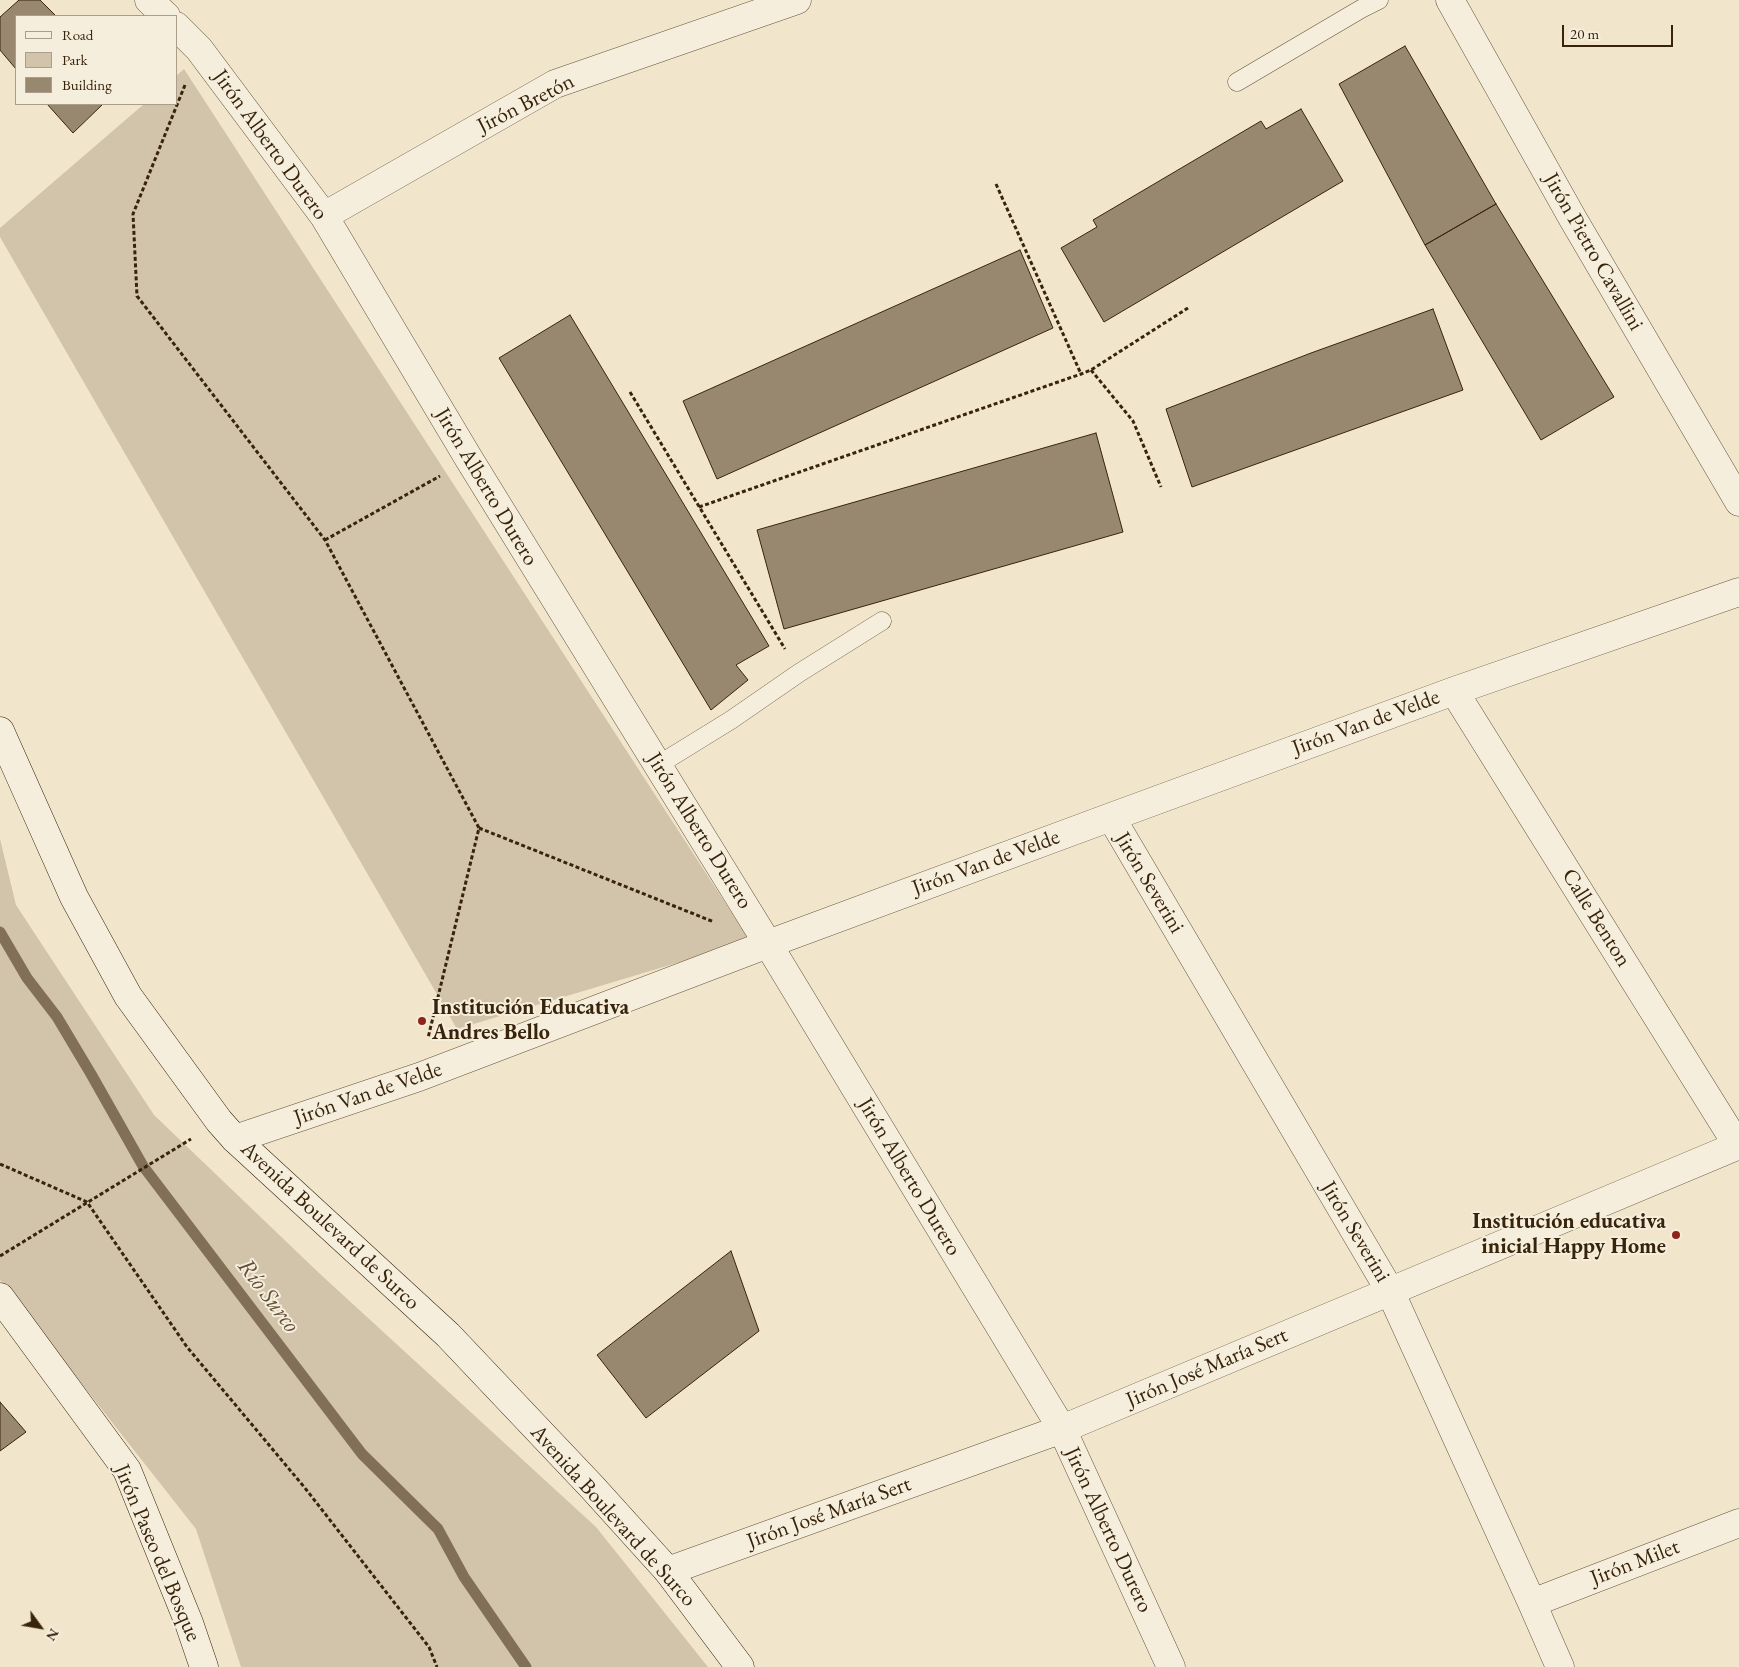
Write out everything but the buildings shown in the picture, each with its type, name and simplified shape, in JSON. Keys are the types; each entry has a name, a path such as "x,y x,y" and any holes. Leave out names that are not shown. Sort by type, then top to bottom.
{"street":[{"path":"149,0 165,15"},
{"name":"Jirón Bretón","path":"324,216 555,84 797,0"},
{"name":"Jirón Pietro Cavallini","path":"1450,0 1573,219 1739,502"},
{"name":"Jirón Alberto Durero","path":"178,28 199,49 324,216 469,460 768,944 1062,1429 1171,1667"},
{"name":"Jirón Van de Velde","path":"227,1130 419,1077 768,944 1454,690 1739,592"},
{"name":"Calle Benton","path":"1454,690 1739,1146"},
{"name":"Avenida Boulevard de Surco","path":"0,730 74,897 128,996 227,1130 448,1335 592,1487 668,1571 740,1667"},
{"name":"Jirón Severini","path":"1110,817 1390,1291 1560,1667"},
{"name":"Jirón José María Sert","path":"668,1571 1062,1429 1739,1146"},
{"name":"Jirón Paseo del Bosque","path":"0,1297 127,1470 189,1623 204,1667"},
{"name":"Jirón Milet","path":"1532,1603 1739,1523"}],"lane":[{"path":"1237,82 1379,0"},
{"path":"658,765 731,720 799,673 882,620"}],"path":[{"path":"178,102 199,49"},
{"path":"177,105 133,214 137,296 324,540 479,828 768,944"},
{"path":"996,184 1081,374"},
{"path":"700,507 1091,370 1188,308"},
{"path":"1091,370 1133,421 1161,487"},
{"path":"630,392 799,673"},
{"path":"324,540 469,460"},
{"path":"419,1077 479,828"},
{"path":"0,1256 157,1160 227,1130"},
{"path":"0,1164 87,1202 187,1347 311,1496 429,1647 437,1667"}],"green space":[{"path":"184,69 750,941 457,1029 0,237 0,228 143,105 178,105 178,74"},
{"path":"0,839 16,905 154,1115 319,1273 596,1527 708,1667 241,1667 196,1529 0,1280"}],"waterway":[{"name":"Río Surco","path":"0,932 27,978 57,1017 143,1166 362,1454 438,1529 464,1577 526,1667"}],"place":[{"name":"Institución Educativa Andres Bello","path":"422,1021"},
{"name":"Institución educativa inicial Happy Home","path":"1676,1235"}]}
